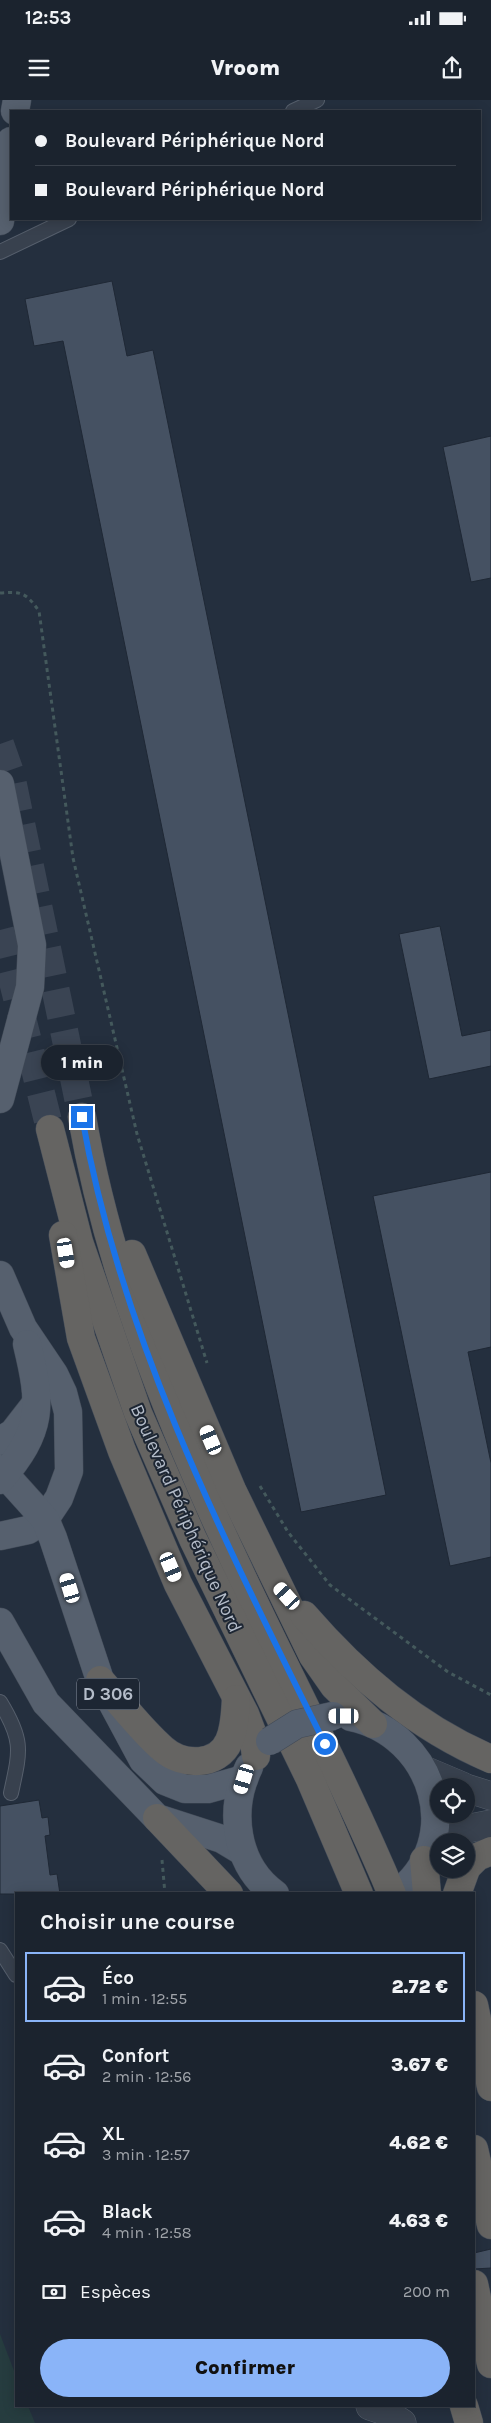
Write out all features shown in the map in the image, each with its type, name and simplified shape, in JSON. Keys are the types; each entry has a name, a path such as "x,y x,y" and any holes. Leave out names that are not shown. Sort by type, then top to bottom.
{"highway":[{"name":"Boulevard Périphérique Nord","path":"82,1117 89,1154 124,1279 167,1404 238,1567 334,1761 420,1869"},
{"name":"Boulevard Périphérique Nord","path":"236,1699 175,1575 122,1451 81,1338 60,1215 50,1129 79,1242 138,1413 193,1540 310,1780 359,1892"},
{"path":"89,1154 232,1490 278,1586 321,1670 373,1724"},
{"path":"278,1586 327,1642 380,1691 444,1736 491,1759"},
{"path":"100,1680 164,1750 183,1760 194,1762 216,1757 227,1746 232,1733 236,1699"},
{"path":"236,1699 253,1735 257,1759"},
{"path":"157,1818 227,1892"},
{"path":"475,1860 491,1851"},
{"path":"457,1892 462,1878"},
{"path":"475,2010 491,2088"},
{"path":"475,2041 491,2088"},
{"path":"475,2153 491,2224"},
{"path":"475,2289 491,2364"},
{"path":"464,2407 469,2423"}],"main road":[{"path":"0,221 10,147"},
{"path":"0,784 32,945 30,987 0,1098"},
{"path":"0,1275 23,1328 35,1380 37,1403 33,1430 28,1444 2,1474"},
{"path":"0,1536 28,1530 45,1519 59,1498 69,1471 68,1412 63,1393 54,1374 23,1328"},
{"path":"0,1442 13,1433 37,1403"},
{"name":"D 306","path":"2,1474 45,1519 100,1680 143,1760 165,1781 175,1786 196,1790 225,1786 297,1724 333,1716 344,1716 373,1724 401,1741 424,1770 435,1807 420,1869"},
{"name":"D 306","path":"0,1622 46,1703 157,1818 222,1839 242,1852 267,1888 272,1892"},
{"name":"D 306","path":"242,1852 238,1832 237,1805 257,1759"}],"street":[{"path":"424,1770 443,1778"},
{"path":"475,1791 491,1796"},
{"path":"420,1869 466,1829 491,1824"}],"lane":[{"path":"295,110 317,100"},
{"path":"0,252 67,220"},
{"path":"0,1702 13,1722 20,1751 11,1793"},
{"path":"0,1950 15,1973"}],"path":[{"path":"0,593 15,592 28,595 39,611 73,858 137,1134 210,1371"},
{"path":"258,1481 288,1532 330,1584 448,1672 491,1695"}],"green space":[{"path":"0,2334 15,2373 15,2407 28,2407 35,2423 0,2423"}],"building":[{"path":"112,281 127,356 153,350 386,1495 301,1512 63,341 34,346 25,299"},
{"path":"491,436 491,578 471,582 443,447"},
{"path":"440,926 462,1036 491,1030 491,1066 429,1079 399,934"},
{"path":"491,1172 491,1347 468,1352 491,1463 491,1557 450,1566 373,1196"},
{"path":"39,1800 42,1818 48,1817 50,1835 45,1836 50,1875 57,1874 60,1892 0,1894 0,1806"},
{"path":"491,2249 491,2268 475,2269 475,2253"}],"tunnel":[{"path":"0,744 11,775 82,1117"},
{"path":"0,930 50,1129"}],"route":[{"path":"82,1117 89,1154 118,1261 144,1342 167,1404 200,1485 238,1567 325,1744"}]}
